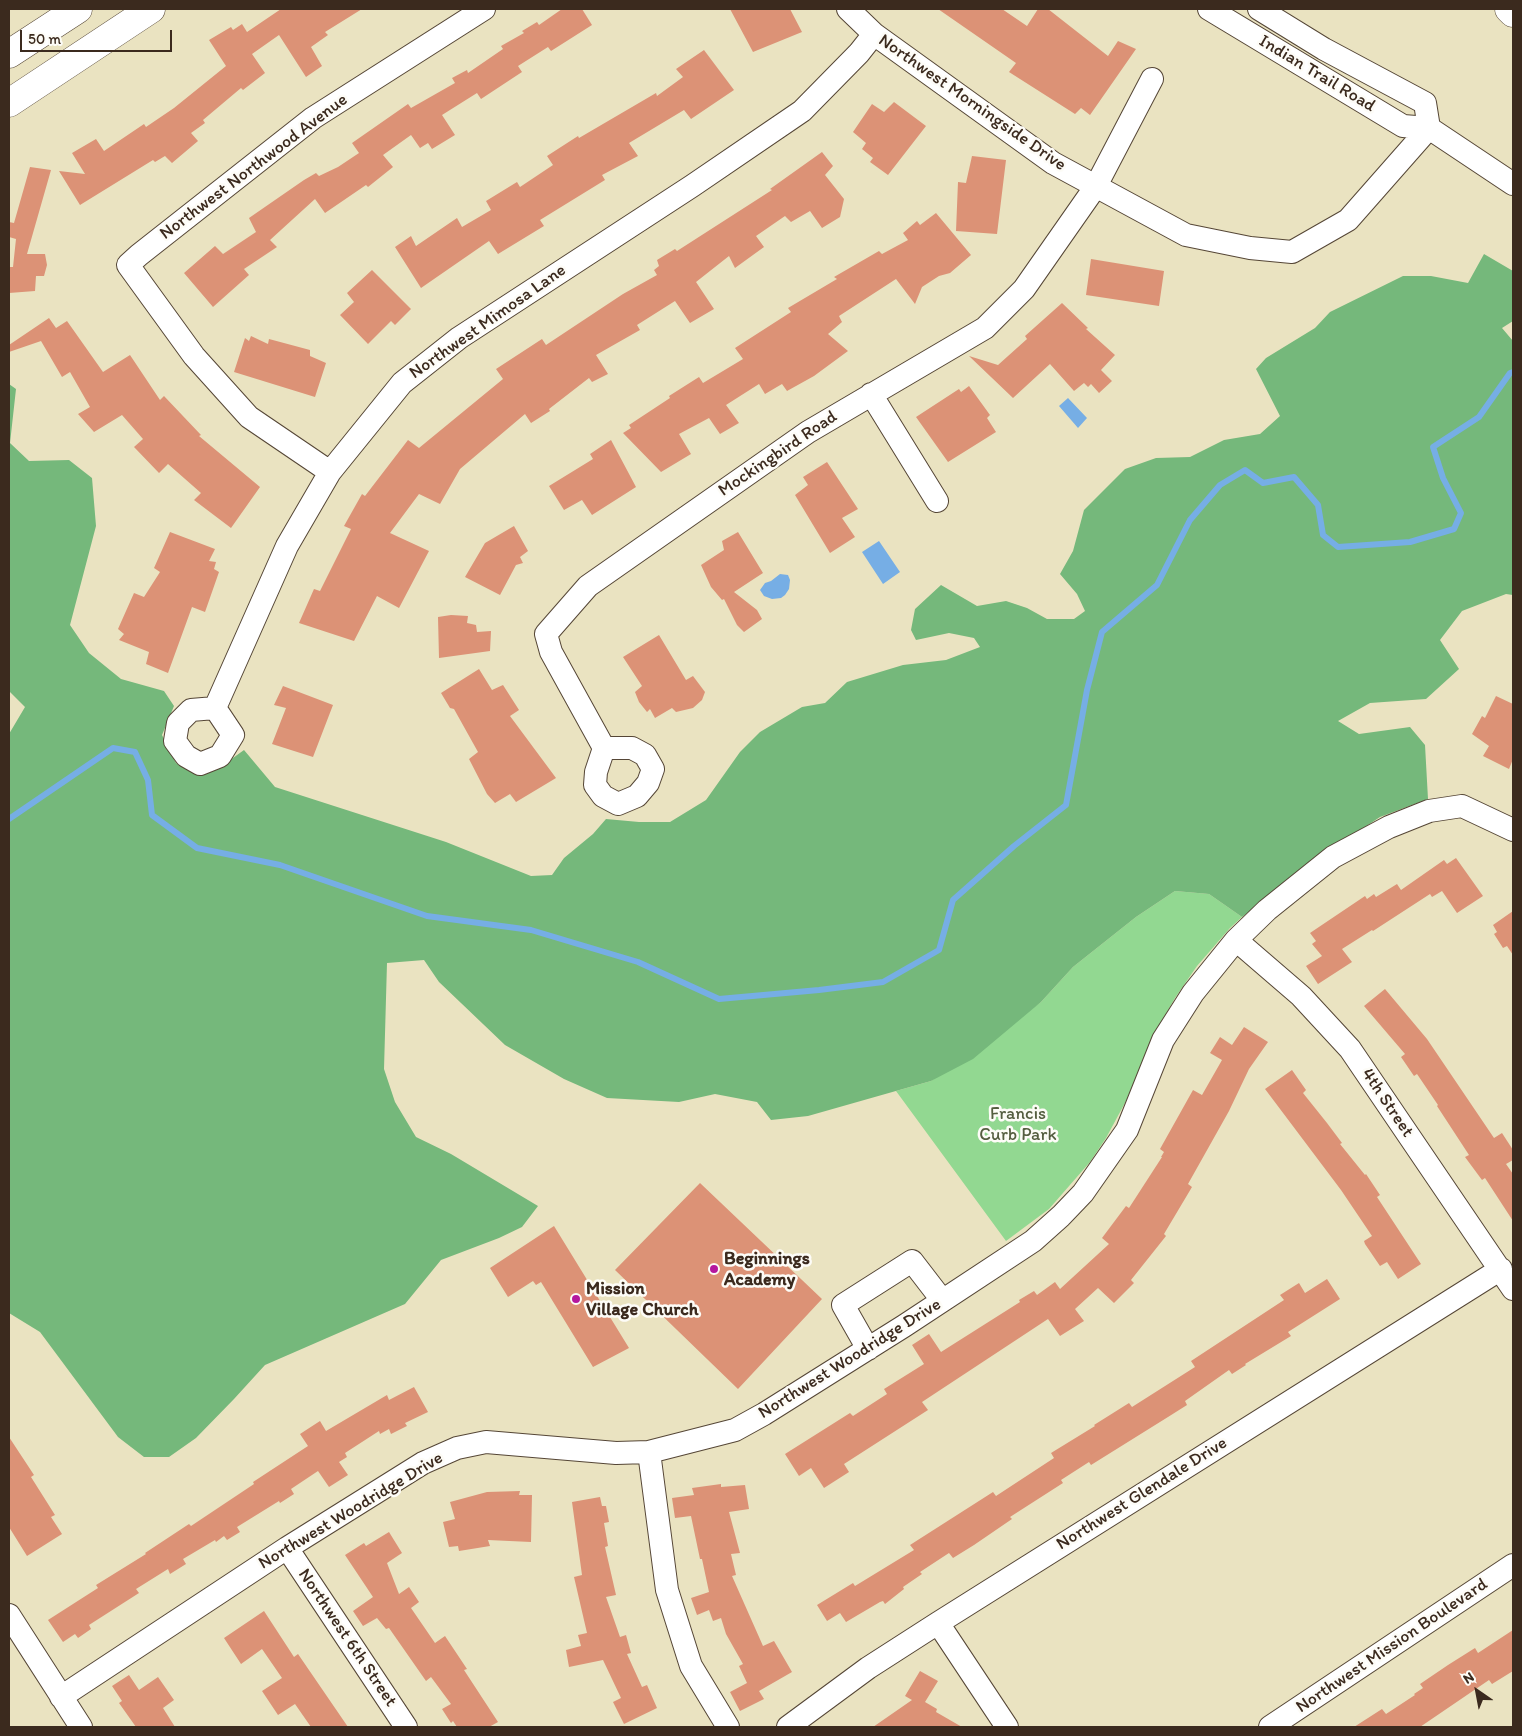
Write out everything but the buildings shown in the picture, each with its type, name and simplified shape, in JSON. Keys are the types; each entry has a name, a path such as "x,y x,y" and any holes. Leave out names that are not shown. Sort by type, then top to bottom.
{"highway":[{"path":"9,54 78,9"},
{"path":"9,103 151,9"},
{"path":"1509,9 1513,14"}],"street":[{"name":"Northwest Northwood Avenue","path":"330,472 249,417 194,356 128,265 313,118 484,9"},
{"name":"Northwest Morningside Drive","path":"848,9 874,34 1053,163 1186,235 1250,248 1292,252 1348,220 1429,128"},
{"name":"Indian Trail Road","path":"1209,9 1403,126 1429,128 1513,184"},
{"name":"Indian Trail Road","path":"1259,9 1324,49 1425,103 1429,128"},
{"name":"Northwest Mimosa Lane","path":"215,708 287,546 330,472 402,383 459,338 692,186 802,111 874,34"},
{"name":"Mockingbird Road","path":"604,748 551,652 546,634 588,586 808,432 985,328 1024,289 1096,186 1152,79"},
{"path":"871,394 937,501"},
{"name":"Northwest Woodridge Drive","path":"61,1697 288,1548 423,1463 457,1448 486,1442 616,1453 649,1452 735,1430 764,1414 868,1349 1033,1241 1061,1216 1083,1193 1127,1130 1163,1040 1193,993 1236,940 1267,910 1333,857 1389,827 1429,811 1462,806 1513,830"},
{"name":"4th Street","path":"1236,940 1301,996 1350,1049 1513,1289"},
{"path":"868,1349 842,1305 912,1262 942,1300"},
{"name":"Northwest Glendale Drive","path":"788,1727 868,1668 938,1623 1501,1269"},
{"path":"649,1452 666,1590 691,1666 728,1727"},
{"name":"Northwest 6th Street","path":"288,1548 406,1727"},
{"name":"Northwest Mission Boulevard","path":"1270,1727 1513,1565"},
{"path":"9,1615 81,1727"},
{"path":"938,1623 1007,1727"}],"green space":[{"path":"1484,254 1513,271 1513,321 1502,328 1513,341 1513,595 1506,594 1462,611 1440,640 1459,669 1426,699 1370,703 1338,721 1359,734 1410,727 1425,745 1428,799 1380,817 1332,849 1242,917 1209,894 1175,891 1136,917 1073,967 1041,1002 973,1059 931,1081 808,1116 771,1120 757,1102 715,1094 679,1102 607,1098 564,1079 505,1045 439,982 424,960 387,963 384,1069 395,1102 416,1137 451,1154 538,1206 522,1227 499,1238 441,1260 405,1304 265,1365 196,1438 169,1457 144,1457 118,1437 40,1332 9,1313 9,734 25,707 9,691 9,384 16,389 10,443 29,461 69,460 92,478 96,526 70,625 89,653 121,679 164,691 174,706 162,735 176,763 197,774 226,763 244,750 275,787 446,842 531,876 552,875 564,858 593,834 606,819 670,822 706,800 740,752 760,732 802,707 825,703 847,682 903,665 946,660 980,647 974,638 949,633 916,640 911,630 915,609 941,585 977,606 1006,601 1027,608 1047,619 1074,619 1085,611 1077,594 1060,574 1073,551 1084,510 1125,469 1156,458 1190,457 1224,440 1260,434 1280,416 1256,369 1266,358 1315,328 1330,312 1403,276 1431,276 1468,283"},
{"name":"Francis Curb Park","path":"1175,891 1209,894 1242,917 1197,966 1175,998 1155,1033 1126,1101 1106,1138 1090,1162 1049,1209 1006,1241 896,1091 931,1081 1041,1002 1073,967 1136,917"}],"water":[{"path":"1068,398 1087,418 1078,428 1059,406"},
{"path":"879,541 900,572 883,584 862,552"},
{"path":"780,574 788,575 790,580 789,589 785,595 781,598 772,599 764,596 760,590 765,583"}],"waterway":[{"path":"9,819 113,748 135,752 148,780 152,815 197,848 280,865 427,916 531,930 638,962 719,999 883,982 939,950 953,900 1014,846 1066,805 1087,690 1102,632 1157,585 1190,520 1220,485 1245,470 1263,483 1294,477 1318,505 1323,535 1338,547 1410,542 1454,529 1461,513 1443,478 1433,447 1479,417 1510,373 1513,372"}],"place":[{"name":"Beginnings Academy","path":"714,1269"},
{"name":"Mission Village Church","path":"576,1299"}]}
